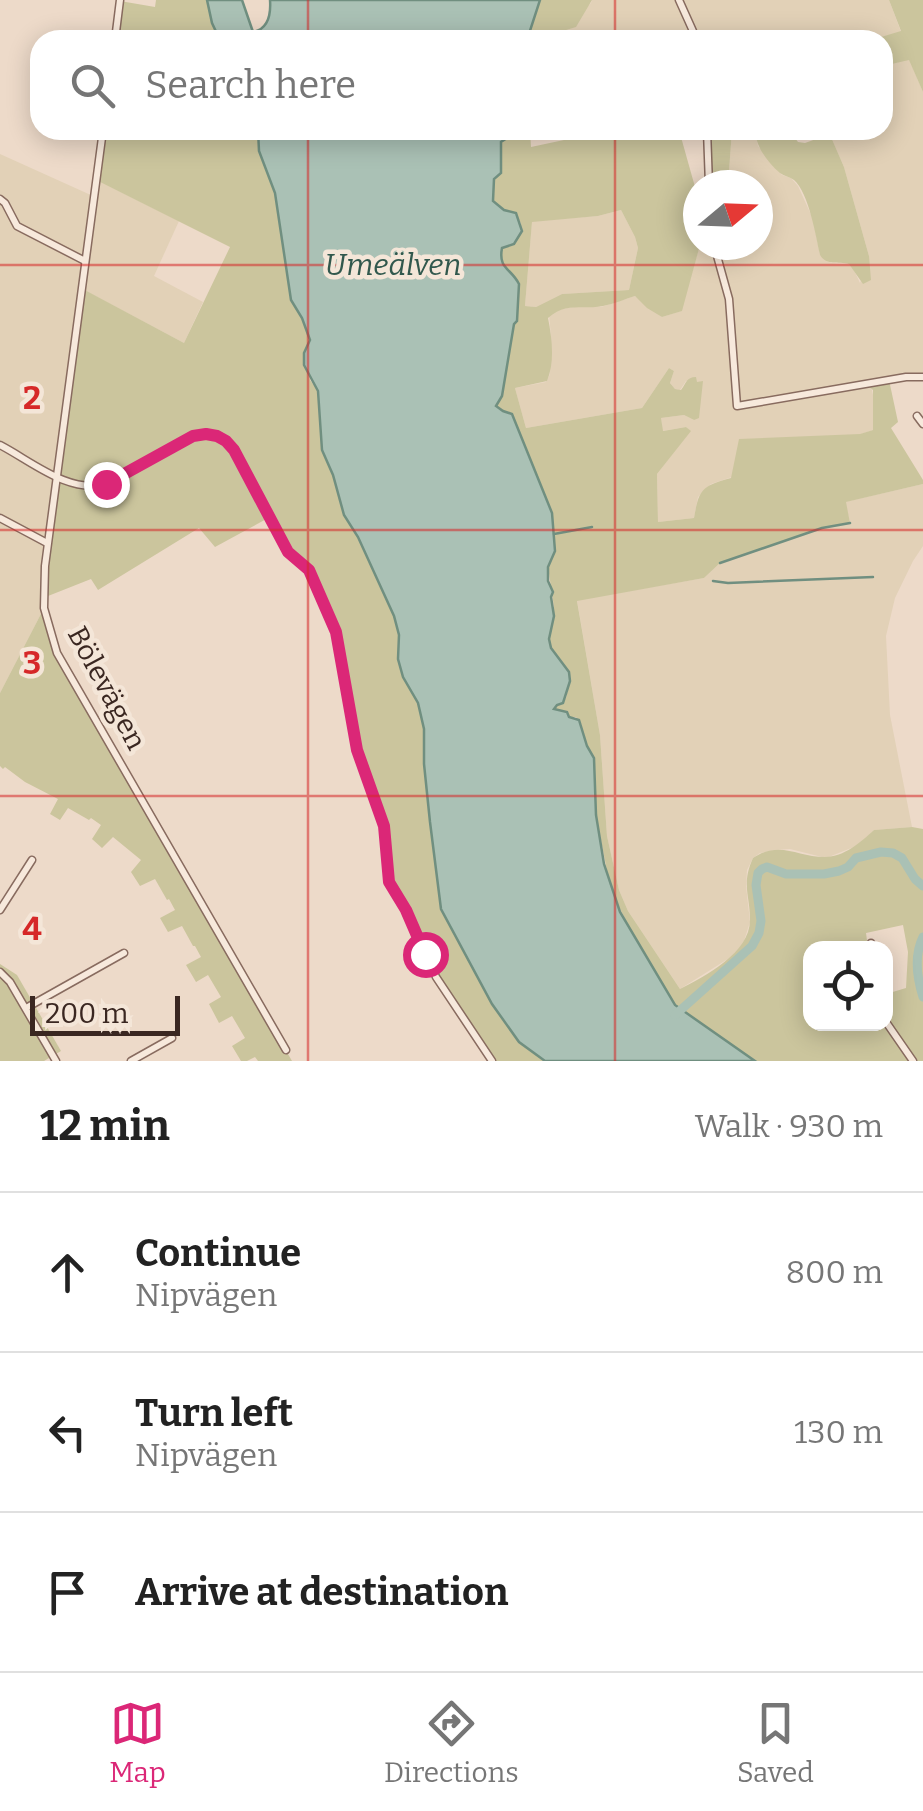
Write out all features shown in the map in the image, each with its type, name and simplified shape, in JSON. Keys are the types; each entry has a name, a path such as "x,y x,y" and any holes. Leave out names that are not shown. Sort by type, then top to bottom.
{"street":[{"path":"116,30 120,0"},
{"path":"679,0 692,30"},
{"name":"Bölevägen","path":"102,140 48,544 44,608 58,653 286,1050"},
{"path":"707,140 708,170"},
{"path":"0,199 17,226 85,261"},
{"path":"718,260 729,300 737,406 923,377"},
{"path":"917,416 923,424"},
{"path":"0,444 85,487 106,484 193,436 217,436 234,450 288,552 309,570 336,632 357,750 384,826 389,882 436,976 492,1061"},
{"path":"0,518 48,544"},
{"path":"0,910 32,860"},
{"path":"26,1008 124,953"},
{"path":"0,972 10,982 56,1061"},
{"path":"892,1031 914,1061"},
{"path":"131,1061 172,1038"}],"shaded area":[{"path":"156,0 207,0 215,30 116,30 120,1 155,7"},
{"path":"540,0 592,0 576,27 530,30"},
{"path":"889,0 901,32 562,30 591,3"},
{"path":"889,0 923,0 923,92 909,60 893,64 893,33 901,31"},
{"path":"909,59 923,92 923,375 871,386 873,430 711,484 698,497 694,518 658,522 657,474 690,431 686,427 662,431 661,418 684,415 694,420 697,382 686,381 680,390 675,389 670,383 674,371 669,368 642,408 526,428 515,388 546,382 550,374 549,315 561,309 601,307 635,296 662,317 681,311 696,260 773,260 773,170 729,170 731,140 757,140 782,175 791,178 813,219 820,255 831,263 849,264 860,283 869,256 832,140 893,140 893,63"},
{"path":"102,140 258,140 275,193 291,300 310,340 304,353 310,380 318,391 322,450 344,515 394,616 399,635 398,659 418,703 424,729 424,764 441,909 492,1004 519,1042 545,1061 492,1061 436,977 417,932 392,889 384,826 357,751 336,632 309,571 288,552 270,517 215,547 199,528 98,590 91,579 43,598 81,288 184,343 230,247 96,180"},
{"path":"504,140 531,140 531,147 564,140 682,140 690,170 683,170 683,260 696,260 682,311 662,317 635,296 603,306 561,310 548,318 552,358 547,381 515,388 526,428 642,408 669,368 674,371 670,383 675,389 681,390 693,377 697,382 703,381 699,418 661,418 663,431 686,427 691,431 657,474 658,522 694,518 704,490 731,478 739,439 860,434 873,430 873,390 867,385 889,380 898,422 891,428 923,484 846,502 850,523 822,528 720,563 704,578 577,601 600,735 607,836 619,890 628,911 680,989 724,962 743,943 750,920 747,883 753,858 772,850 832,856 852,848 874,830 923,829 923,1061 755,1061 675,1005 611,891 596,815 595,763 576,717 554,709 566,698 570,681 549,639 554,607 548,567 555,550 552,513 512,414 496,406 502,396 517,321 519,284 503,264 501,254 521,224 516,213 493,201 494,179 501,173","holes":["621,210 638,248 629,290 562,294 536,307 525,306 532,222"]},
{"path":"710,140 731,140 729,170 711,170"},
{"path":"757,140 832,140 869,256 871,280 863,284 849,264 829,262 820,255 799,186 767,160"},
{"path":"0,154 93,196 96,180 179,221 154,276 203,302 184,343 82,289 44,608 0,693"},
{"path":"621,210 638,248 629,290 562,294 536,307 525,306 532,221 598,216"},
{"path":"923,484 923,546 895,598 886,636 890,715 912,827 874,830 859,845 826,858 790,849 760,853 747,870 750,922 743,944 731,957 680,989 628,911 619,890 607,836 600,735 577,600 704,578 720,563 822,528 850,523 845,502"},
{"path":"44,608 58,653 292,1061 258,1061 255,1057 241,1061 232,1046 245,1038 232,1016 219,1023 209,1004 221,997 208,975 196,982 186,965 201,957 195,946 182,926 168,932 160,918 175,910 169,899 155,879 140,886 131,872 141,860 113,837 102,848 92,839 101,825 91,818 68,808 60,820 50,814 58,799 0,766 0,693"},
{"path":"0,964 17,975 61,1051 44,1061 0,1061"}],"water":[{"path":"207,0 242,0 252,30 215,30"},
{"path":"270,0 540,0 530,30 258,30 268,20"},
{"name":"Umeälven","path":"258,140 504,140 493,201 516,213 522,231 514,244 502,248 504,264 519,284 517,321 502,396 496,406 512,414 552,513 555,551 548,567 548,581 553,592 554,616 549,639 569,672 570,681 563,703 554,709 579,720 594,758 596,815 604,864 620,912 675,1005 755,1061 545,1061 519,1042 492,1004 441,909 424,764 424,729 418,703 398,659 399,635 394,616 344,515 322,450 318,391 304,365 310,340 291,300 275,193"}],"waterway":[{"path":"720,563 822,528 850,523"},
{"path":"554,534 592,527"},
{"path":"713,581 873,577"},
{"path":"675,1015 752,946 761,921 756,885 762,869 786,874 824,874 848,867 856,858 893,853 902,858 923,886"},
{"path":"923,937 917,967 923,997"}],"route":[{"path":"106,484 193,436 217,436 234,450 288,552 309,570 336,632 357,750 384,826 389,882 425,954"}]}
